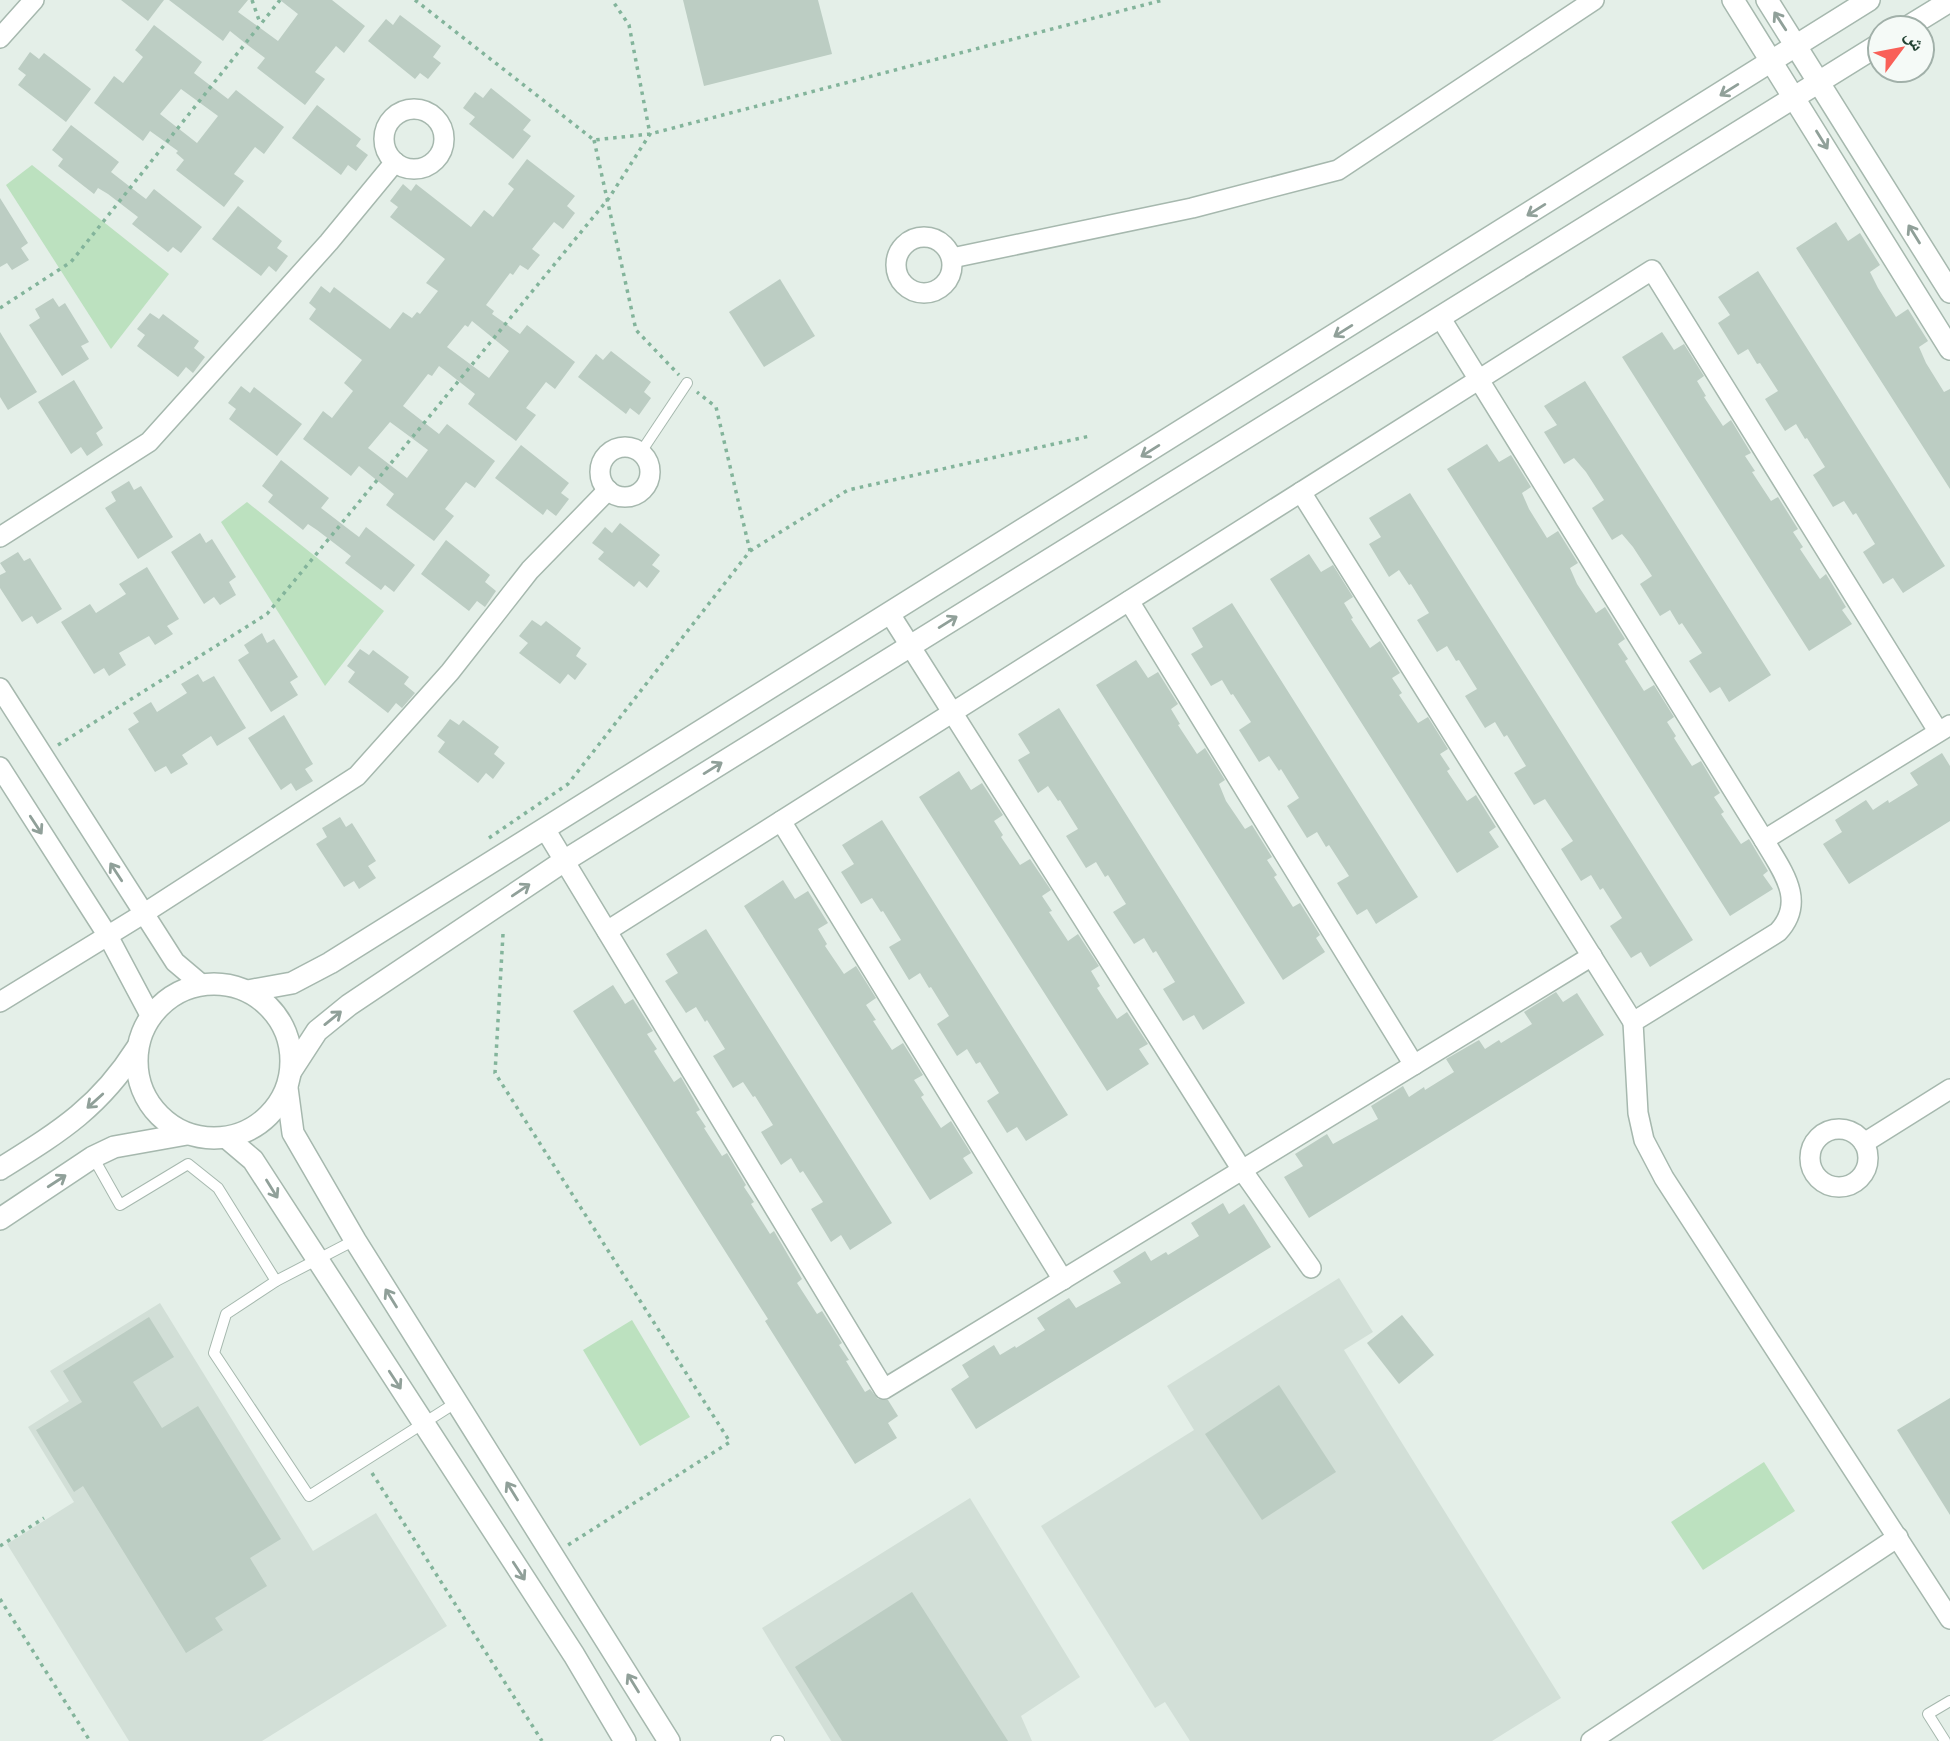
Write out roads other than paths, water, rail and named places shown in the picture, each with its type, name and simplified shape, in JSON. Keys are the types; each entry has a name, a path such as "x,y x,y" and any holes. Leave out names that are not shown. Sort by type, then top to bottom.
{"street":[{"path":"0,38 34,0"},
{"path":"952,258 1192,208 1338,170 1594,0"},
{"path":"1733,0 1950,349"},
{"path":"1767,0 1950,292"},
{"path":"247,991 292,983 330,963 1869,0"},
{"path":"1929,14 1950,1"},
{"path":"137,1048 137,1075 147,1100 164,1121 187,1134 207,1139 227,1138 247,1132 264,1121 278,1107 289,1080 317,1031 349,1005 564,861 1866,53"},
{"path":"0,537 149,442 329,242 395,162"},
{"path":"607,931 1652,270 1944,728 1764,840"},
{"path":"1440,317 1764,840 1793,895 1788,921 1778,932 1633,1022"},
{"path":"626,447 641,452 649,467 650,476 642,490 621,497 608,490 600,477 605,456 626,447"},
{"path":"0,1002 143,914 357,776 450,672 530,570 608,490"},
{"path":"1301,492 1633,1022 1638,1113 1644,1140 1664,1178 1950,1619"},
{"path":"1129,601 1414,1065"},
{"path":"890,614 1241,1170 1311,1268"},
{"path":"0,688 175,962 201,984"},
{"path":"0,767 108,936 150,1015"},
{"path":"780,821 1063,1280"},
{"path":"545,829 884,1389 1592,956"},
{"path":"0,1169 65,1128 116,1082 137,1048 150,1015 164,1000 181,990 201,984 225,984 247,991 267,1004 282,1024 290,1047 289,1080 293,1133 355,1240 669,1741"},
{"path":"1864,1143 1950,1089"},
{"path":"0,1219 93,1157 114,1147 187,1134"},
{"path":"227,1138 254,1160 574,1656 625,1741"},
{"path":"1591,1741 1898,1537"}],"lane":[{"path":"641,452 687,383"},
{"path":"93,1157 120,1205 188,1164 218,1188 276,1282"},
{"path":"355,1240 276,1282 226,1314 214,1353 309,1496 457,1402"},
{"path":"1945,1741 1928,1714 1950,1701"}]}
